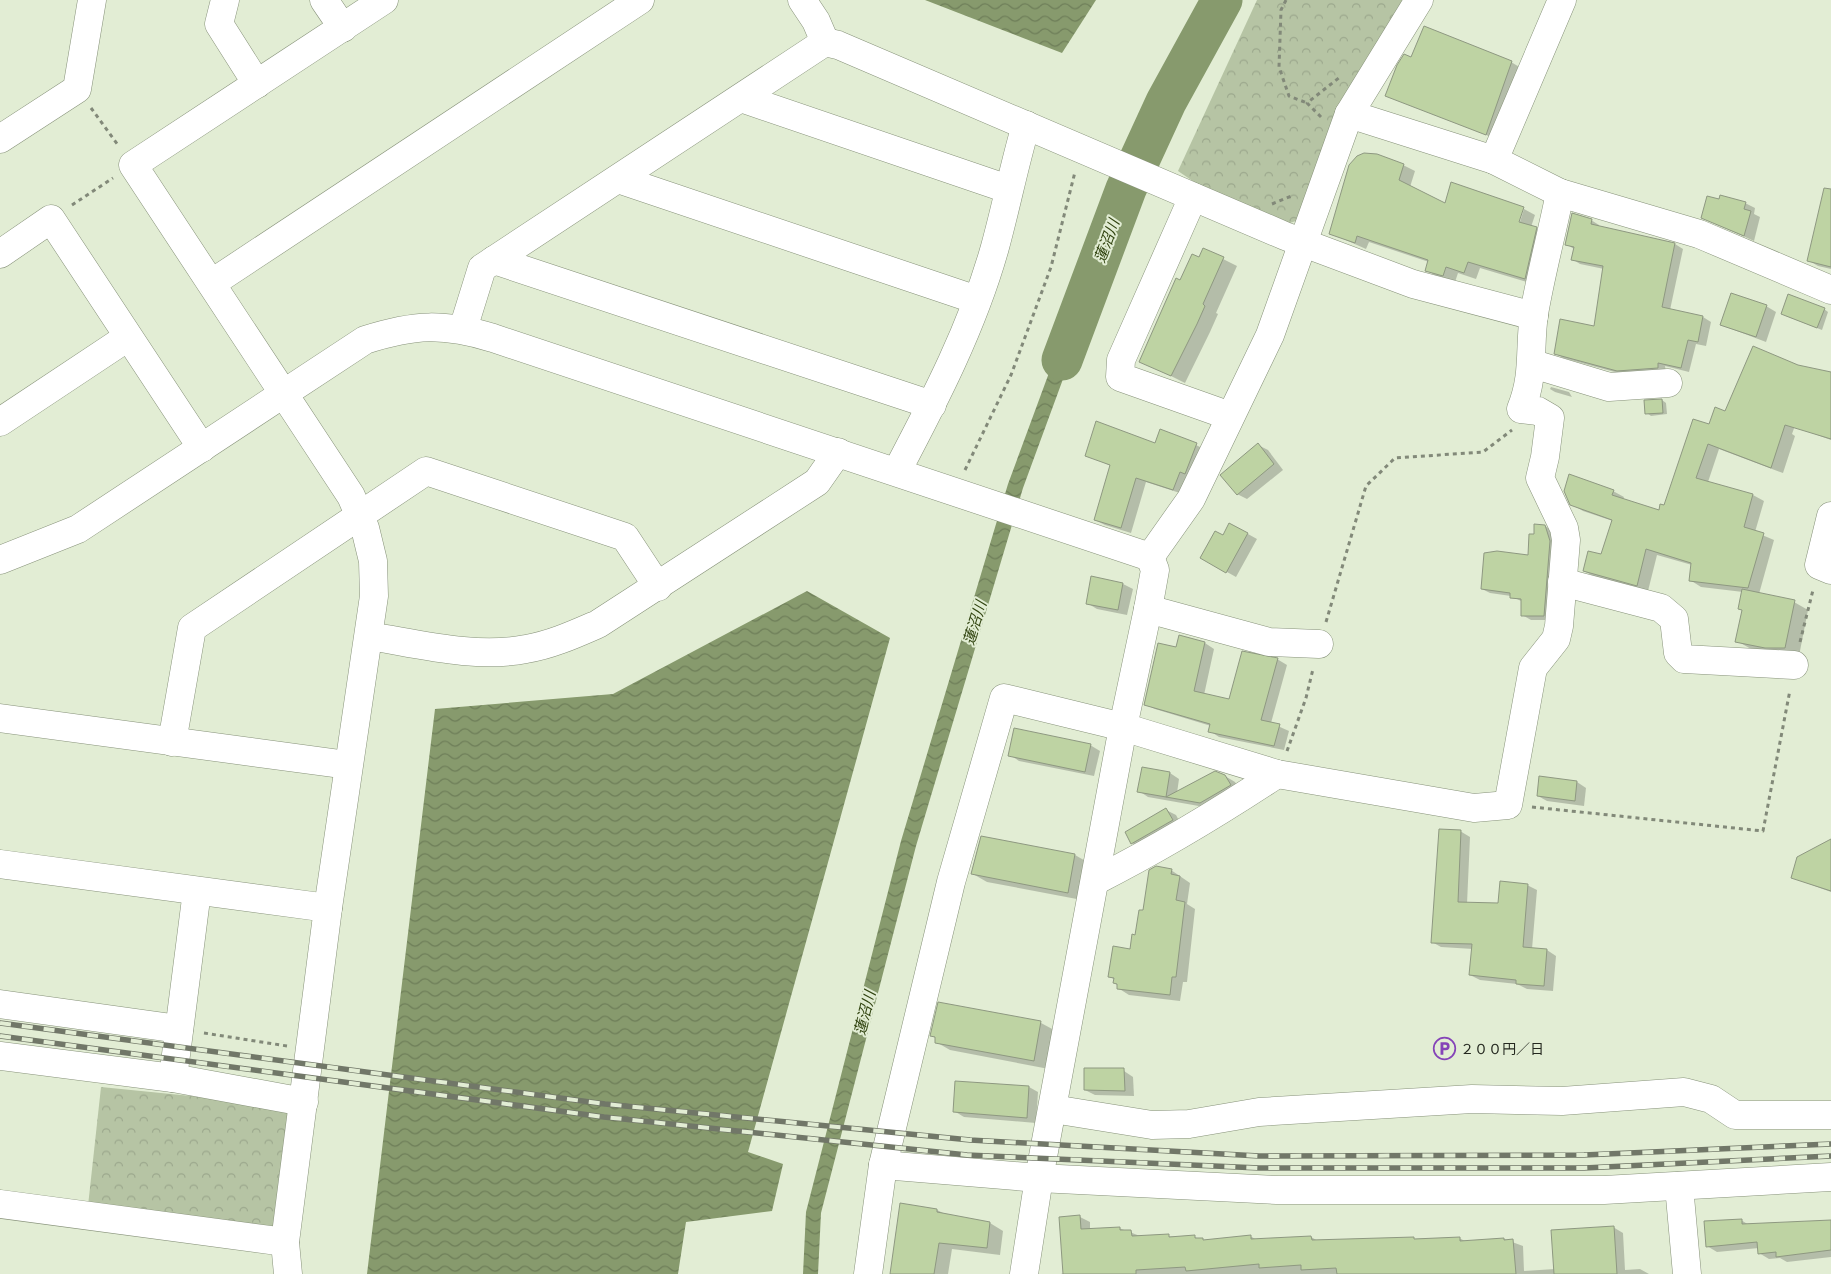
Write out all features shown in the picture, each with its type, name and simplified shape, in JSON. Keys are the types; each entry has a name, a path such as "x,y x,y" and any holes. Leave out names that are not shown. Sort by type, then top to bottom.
{"street":[{"path":"0,139 77,89 92,0"},
{"path":"225,0 219,24 257,84"},
{"path":"324,0 342,28"},
{"path":"288,1274 285,1242 348,765 370,636 374,596 373,561 360,516 351,496 133,165 384,0"},
{"path":"212,283 640,0"},
{"path":"802,0 816,21 825,42"},
{"path":"1150,557 1191,499 1270,336 1302,243 1338,119 1419,0"},
{"path":"1494,160 1562,0"},
{"path":"463,329 482,268 825,42 838,45 1302,243 1413,284 1534,316"},
{"path":"741,98 1008,189"},
{"path":"1338,119 1494,160 1560,193 1699,234 1831,290"},
{"path":"897,471 932,405 953,360 977,300 995,248 1008,189 1026,125"},
{"path":"618,179 977,300"},
{"path":"1182,193 1120,360 1120,377 1230,416"},
{"path":"868,1274 883,1165 950,882 1004,698 1123,727 1277,774 1474,808 1508,805 1533,668 1556,638 1566,540 1564,528 1540,478 1550,418 1538,411 1521,409 1526,397 1533,364 1534,316 1560,193"},
{"path":"0,254 51,219 202,448"},
{"path":"494,260 932,405"},
{"path":"0,560 78,529 365,340 396,330 430,326 463,329 897,471 1150,557"},
{"path":"0,422 128,337"},
{"path":"1533,364 1609,386 1668,383"},
{"path":"370,636 487,652 526,650 560,640 598,624 658,587 817,482 838,452"},
{"path":"172,742 192,628 426,471 625,536 658,587"},
{"path":"1825,567 1831,516"},
{"path":"1024,1274 1039,1178 1123,727 1148,609 1154,570 1150,557"},
{"path":"1562,582 1661,608 1674,619 1678,653 1684,659 1794,665"},
{"path":"1148,609 1269,642 1319,644"},
{"path":"0,718 348,765"},
{"path":"1095,881 1150,853 1223,810 1277,774"},
{"path":"0,864 328,908"},
{"path":"173,1078 197,890"},
{"path":"0,1004 178,1029"},
{"path":"0,1056 173,1078 304,1102"},
{"path":"1053,1109 1152,1125 1189,1124 1259,1112 1462,1099 1562,1101 1684,1092 1711,1099 1735,1115 1831,1115"},
{"path":"883,1165 1039,1178 1277,1190 1604,1190 1831,1176"},
{"path":"1679,1186 1687,1274"},
{"path":"0,1204 285,1242"}],"path":[{"path":"1286,0 1281,10 1279,67 1289,96 1338,119"},
{"path":"1307,103 1338,80 1344,72"},
{"path":"51,219 133,165 77,89"},
{"path":"970,496 966,468 1011,375 1050,267 1071,183 1083,150"},
{"path":"1269,205 1303,191"},
{"path":"1277,774 1306,698 1319,644 1366,486 1395,458 1483,452 1513,430 1521,409"},
{"path":"1508,805 1764,831 1794,665 1825,567"},
{"path":"178,1029 311,1049"}],"green space":[{"path":"1257,0 1406,0 1299,220 1290,223 1197,184 1178,171"},
{"path":"101,1087 282,1105 294,1124 279,1223 262,1233 88,1206"}],"water":[{"path":"925,0 1096,0 1062,53"},
{"path":"1074,305 1088,311 1023,488 916,846 821,1213 818,1274 803,1274 806,1212 901,841 1008,484"},
{"path":"807,591 890,638 748,1152 783,1164 772,1211 686,1222 678,1274 367,1274 435,709 613,694"}],"building":[{"path":"1424,26 1512,61 1486,135 1385,96 1397,65 1404,54 1411,57"},
{"path":"1364,153 1377,154 1404,164 1399,180 1445,203 1451,182 1524,207 1519,222 1537,227 1525,279 1468,262 1464,273 1446,267 1443,276 1425,271 1428,260 1357,236 1355,243 1329,234 1349,165 1357,156"},
{"path":"1824,188 1831,189 1831,267 1807,261"},
{"path":"1720,195 1746,202 1744,209 1751,211 1744,236 1701,218 1707,196 1719,199"},
{"path":"1572,213 1592,219 1591,224 1675,243 1662,307 1703,316 1698,342 1688,340 1681,368 1658,363 1658,368 1617,371 1554,354 1560,319 1594,326 1603,266 1571,260 1574,247 1565,245"},
{"path":"1203,248 1224,257 1203,304 1205,306 1197,324 1171,376 1139,362 1176,278 1180,280 1192,254 1199,257"},
{"path":"1731,293 1767,305 1756,337 1720,325"},
{"path":"1788,294 1825,308 1817,328 1781,314"},
{"path":"1753,346 1798,365 1831,372 1831,439 1785,425 1771,468 1708,444 1696,478 1753,494 1744,527 1764,533 1748,588 1689,581 1691,563 1646,549 1637,586 1583,571 1588,551 1601,554 1612,520 1570,505 1564,491 1569,474 1614,490 1612,495 1659,510 1660,504 1664,505 1693,419 1709,424 1715,407 1725,411"},
{"path":"1662,399 1663,413 1645,414 1644,400"},
{"path":"1096,421 1155,443 1160,429 1197,443 1185,474 1180,472 1173,490 1136,478 1121,528 1094,520 1110,465 1085,456"},
{"path":"1258,443 1274,464 1237,495 1220,475"},
{"path":"1229,523 1248,533 1226,573 1200,558 1215,531 1223,535"},
{"path":"1534,524 1545,525 1550,541 1544,616 1521,616 1521,599 1510,598 1510,593 1481,589 1484,553 1497,551 1528,555 1529,534 1534,534"},
{"path":"1091,576 1123,583 1118,610 1086,604"},
{"path":"1742,589 1795,600 1785,648 1765,648 1735,642 1742,610 1738,609"},
{"path":"1179,635 1205,642 1194,691 1229,699 1242,651 1278,658 1261,720 1280,724 1274,746 1208,732 1210,724 1144,705 1158,643 1176,647"},
{"path":"1014,728 1091,744 1085,772 1008,756"},
{"path":"1142,767 1170,772 1166,797 1137,792"},
{"path":"1215,771 1225,775 1231,785 1200,803 1166,797"},
{"path":"1539,776 1577,781 1575,801 1537,796"},
{"path":"1166,808 1173,820 1131,844 1125,832"},
{"path":"1439,829 1461,830 1458,902 1498,903 1500,881 1528,884 1523,947 1547,949 1544,986 1516,984 1516,980 1469,975 1472,944 1431,943"},
{"path":"981,836 1075,854 1068,893 971,874"},
{"path":"1831,839 1831,891 1791,878 1797,857"},
{"path":"1156,866 1172,869 1171,874 1180,876 1176,900 1185,902 1176,977 1172,977 1170,995 1117,989 1117,984 1113,983 1114,978 1108,977 1113,946 1130,949 1132,934 1135,935 1139,910 1143,910 1149,870"},
{"path":"938,1002 1041,1021 1034,1061 935,1043 935,1037 930,1036"},
{"path":"1084,1068 1124,1068 1125,1091 1084,1090"},
{"path":"955,1081 1029,1086 1027,1118 953,1112"},
{"path":"900,1203 937,1209 937,1212 990,1222 987,1248 939,1243 934,1274 890,1274"},
{"path":"1080,1215 1081,1229 1120,1227 1120,1230 1131,1230 1132,1236 1169,1234 1169,1237 1195,1235 1195,1238 1203,1238 1203,1240 1251,1235 1251,1239 1311,1236 1312,1240 1414,1237 1414,1239 1460,1237 1460,1241 1513,1239 1516,1274 1337,1274 1336,1268 1301,1270 1301,1265 1259,1268 1259,1264 1186,1271 1185,1267 1136,1270 1136,1274 1063,1274 1059,1217"},
{"path":"1742,1219 1742,1224 1831,1220 1831,1250 1776,1257 1776,1252 1758,1254 1757,1242 1706,1247 1704,1221"},
{"path":"1614,1226 1617,1274 1554,1274 1551,1230"}],"waterway":[{"name":"蓮沼川","path":"1062,360 1126,189 1166,102 1222,0"}],"railway":[{"path":"0,1023 605,1104 970,1140 1259,1156 1584,1155 1831,1144"},
{"path":"0,1036 604,1117 967,1155 1259,1168 1584,1168 1831,1156"}],"place":[{"name":"２００円／日","path":"1444,1049"}]}
